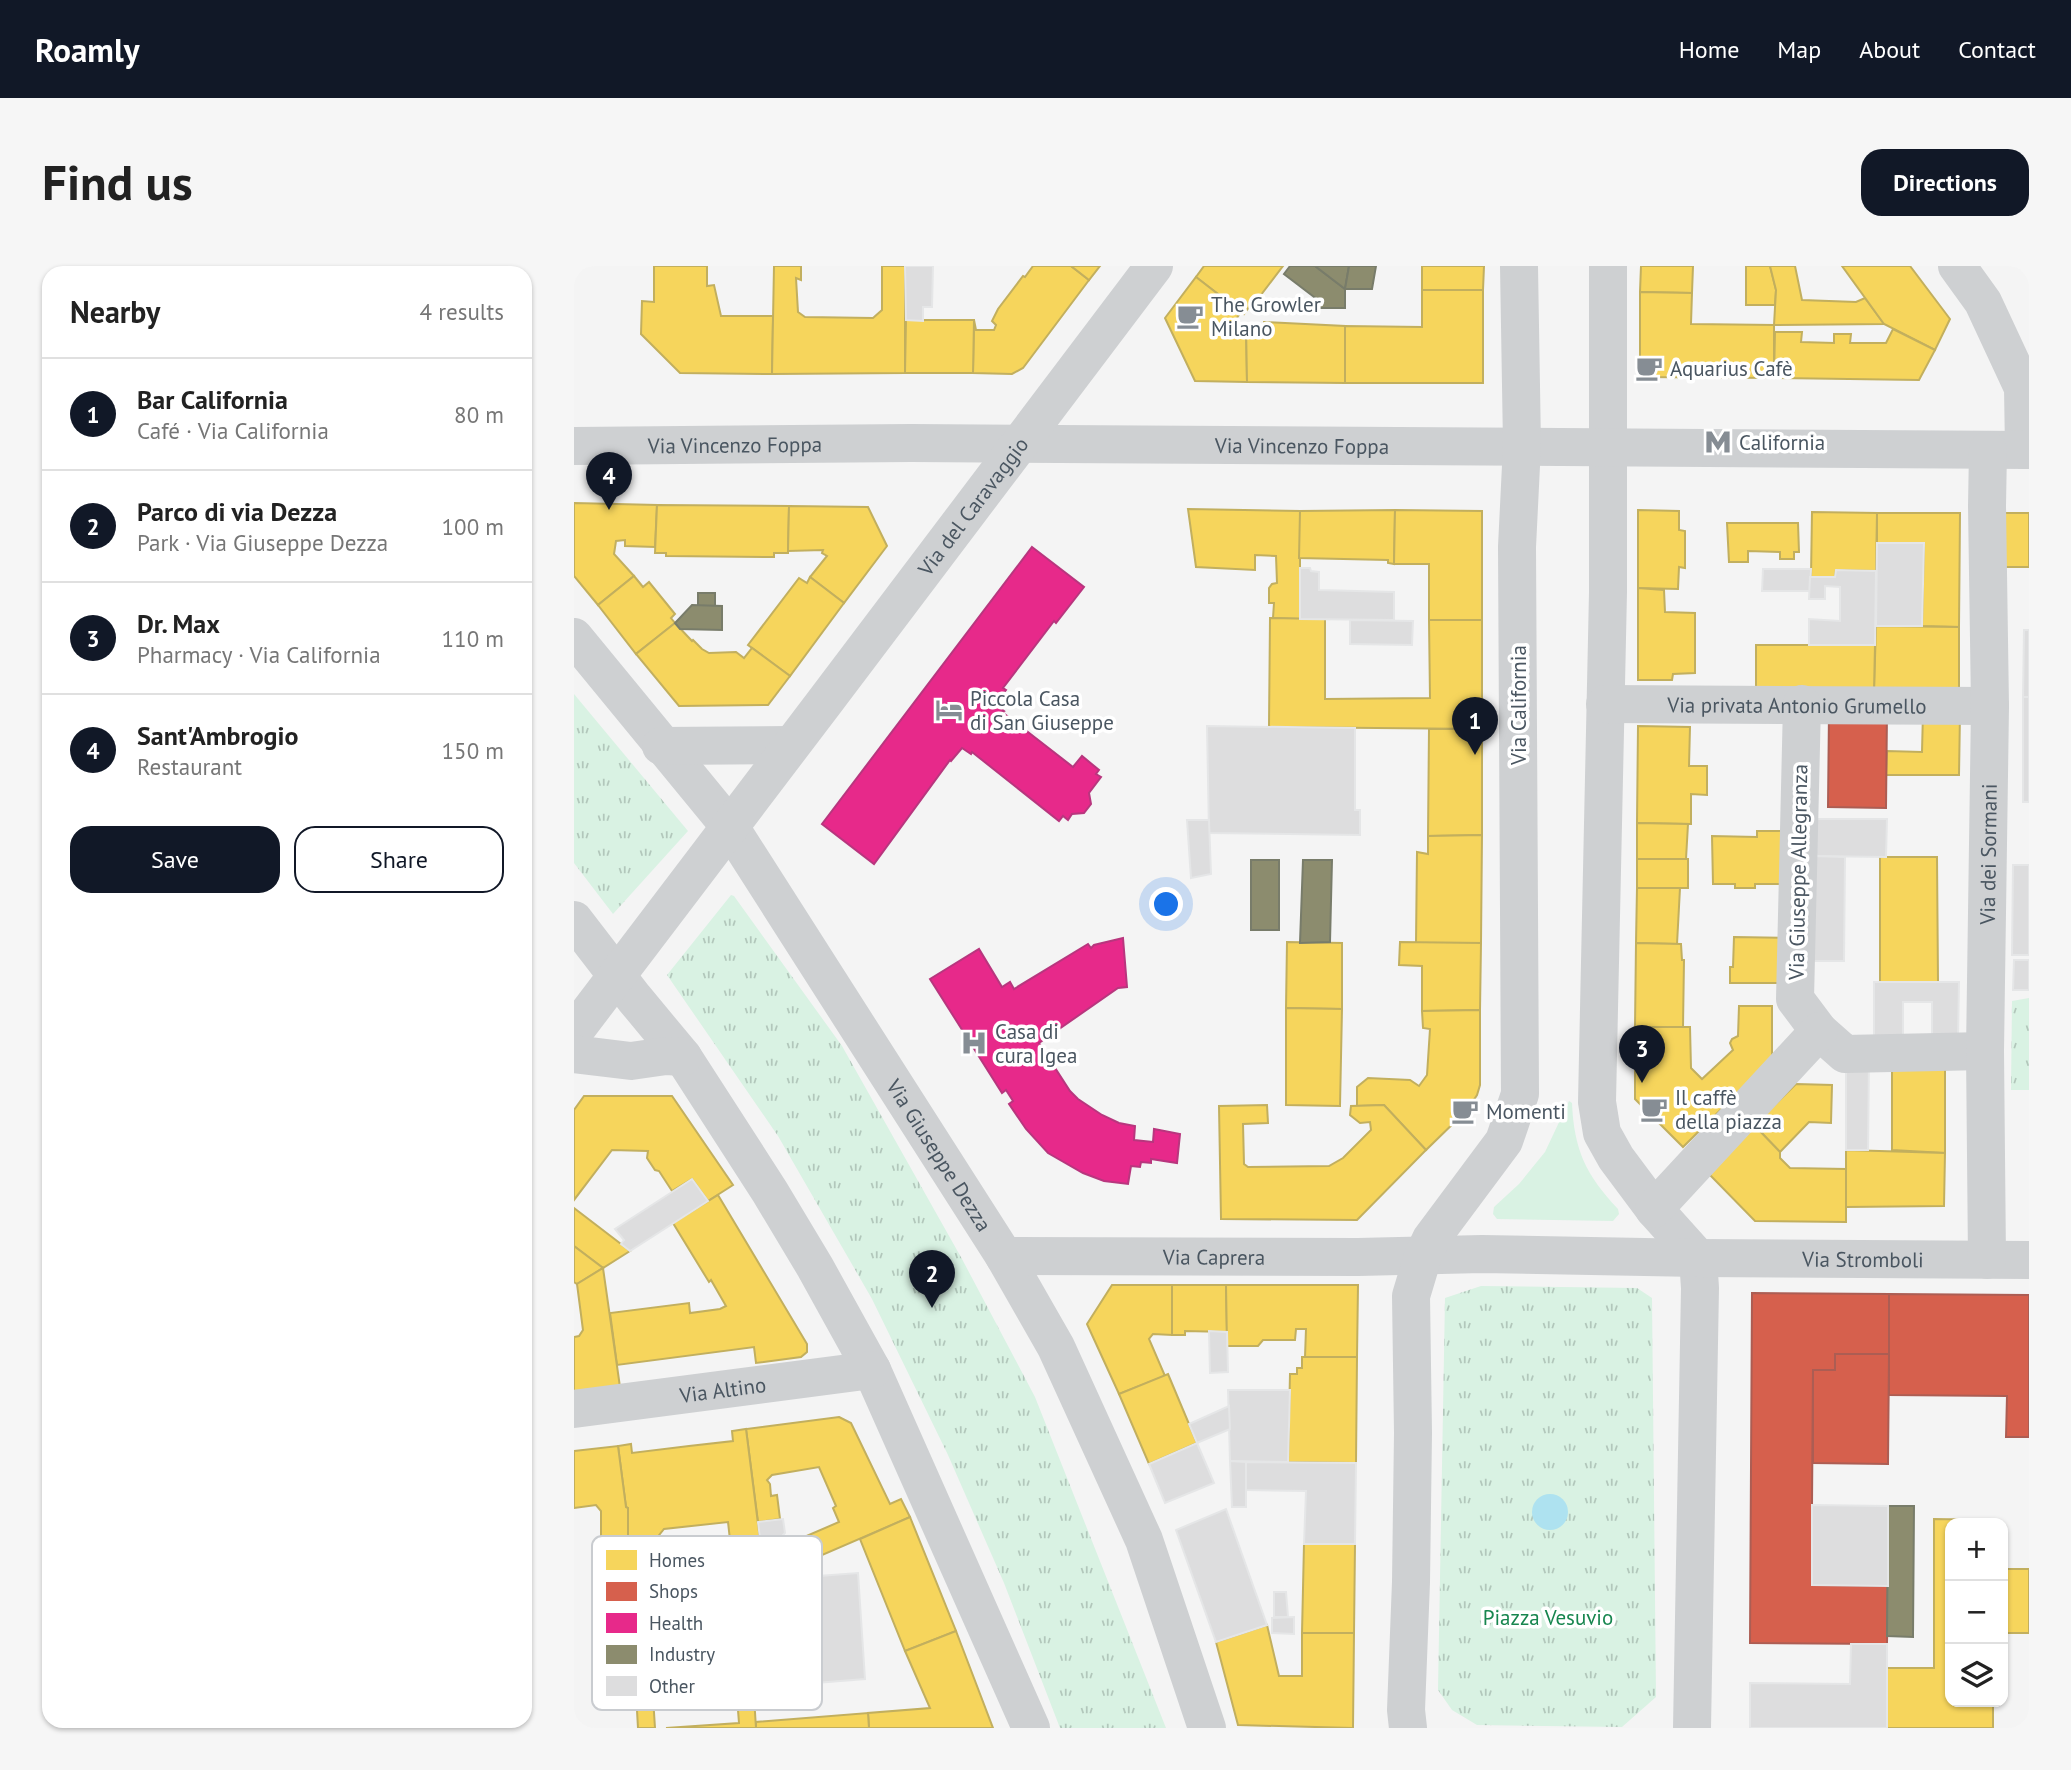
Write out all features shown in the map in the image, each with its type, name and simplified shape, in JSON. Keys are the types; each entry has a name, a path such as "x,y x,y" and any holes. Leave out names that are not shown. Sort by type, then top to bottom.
{"street":[{"name":"Via del Caravaggio","path":"574,1032 1154,266"},
{"name":"Via California","path":"1423,1256 1441,1222 1504,1141 1520,1094 1517,547 1522,446 1519,266"},
{"path":"1608,266 1609,448 1597,1102 1602,1133 1616,1158 1654,1209 1698,1258 1700,1288 1692,1728"},
{"name":"Via dei Sormani","path":"1957,266 1983,302 2023,388 2014,450 1987,506 1990,706 1985,1051 1987,1260"},
{"name":"Via Vincenzo Foppa","path":"574,446 1020,444 2014,450"},
{"name":"Via Giuseppe Dezza","path":"574,637 730,827 1004,1256 1056,1347 1144,1541 1207,1728"},
{"name":"Via privata Antonio Grumello","path":"1605,704 1990,706"},
{"name":"Via Giuseppe Allegranza","path":"1802,704 1795,999 1819,1031 1845,1054 1985,1051"},
{"path":"661,746 790,745"},
{"path":"574,920 683,1057 770,1192 872,1370 1031,1728"},
{"path":"1654,1209 1819,1031"},
{"path":"574,1054 631,1061 666,1056 683,1057"},
{"path":"1408,1728 1406,1710 1411,1582 1411,1296 1423,1256 1482,1254 1698,1258"},
{"name":"Via Caprera","path":"1004,1256 1423,1256"},
{"name":"Via Stromboli","path":"1698,1258 2029,1260"},
{"name":"Via Altino","path":"574,1409 872,1370"}],"green space":[{"path":"574,694 688,831 613,914 574,863"},
{"path":"731,895 842,1046 962,1259 1035,1397 1166,1728 1060,1728 1004,1583 948,1455 872,1299 778,1136 667,975"},
{"path":"2029,998 2029,1090 2011,1090 2012,1001"},
{"path":"1569,1101 1572,1103 1576,1135 1584,1161 1619,1214 1613,1221 1497,1219 1493,1214 1494,1207 1519,1184 1545,1152"},
{"name":"Piazza Vesuvio","path":"1481,1286 1637,1288 1652,1298 1656,1697 1622,1727 1477,1725 1452,1710 1438,1690 1445,1298"}],"water":[{"path":"1550,1494 1563,1499 1568,1512 1563,1525 1550,1530 1537,1525 1532,1512 1537,1499"}],"building: Homes":[{"path":"654,266 707,266 707,286 714,285 721,316 773,316 772,374 680,373 641,334 642,301 654,302"},
{"path":"774,266 801,266 801,280 796,278 798,312 805,317 873,318 882,310 882,266 905,266 905,373 772,374"},
{"path":"1033,266 1071,266 1089,280 1023,368 1012,374 973,373 974,320 976,330 994,330 996,325 992,321 998,309"},
{"path":"1071,266 1100,266 1089,280"},
{"path":"1204,266 1283,266 1244,314 1196,277"},
{"path":"1422,266 1484,266 1483,290 1422,290"},
{"path":"1641,266 1693,266 1692,293 1640,292"},
{"path":"1746,266 1770,266 1776,290 1775,305 1746,305"},
{"path":"1770,266 1795,266 1802,300 1856,302 1865,298 1884,324 1774,325 1776,290"},
{"path":"1842,266 1910,266 1950,319 1935,350 1884,324"},
{"path":"1196,277 1241,312 1234,322 1235,326 1246,326 1247,382 1195,381 1165,318"},
{"path":"1422,290 1483,290 1483,383 1345,383 1345,326 1422,327"},
{"path":"1640,292 1692,293 1691,324 1774,325 1774,378 1640,377"},
{"path":"906,320 974,320 973,373 905,373"},
{"path":"1264,322 1345,326 1345,383 1247,382 1246,325 1264,325"},
{"path":"1893,329 1935,350 1919,380 1774,378 1775,332 1802,332 1801,342 1834,343 1834,334 1851,334 1850,343 1886,343"},
{"path":"574,503 657,505 655,547 625,546 625,540 616,541 614,554 634,576 598,605 574,576"},
{"path":"657,505 789,506 788,553 774,553 774,557 666,556 666,553 655,553"},
{"path":"789,506 868,507 887,546 844,603 810,577 827,556 822,553 823,550 788,551"},
{"path":"1188,509 1300,511 1300,619 1273,618 1274,603 1269,603 1269,588 1277,583 1276,556 1255,555 1255,570 1196,567"},
{"path":"1395,510 1394,564 1388,563 1388,560 1299,558 1300,511"},
{"path":"1395,510 1482,511 1482,620 1429,620 1429,564 1394,564"},
{"path":"1638,510 1679,511 1679,530 1685,531 1685,568 1679,567 1678,589 1638,588"},
{"path":"1812,512 1877,513 1876,571 1836,570 1835,577 1811,577"},
{"path":"1877,513 1960,513 1959,627 1922,626 1924,543 1877,543"},
{"path":"2004,513 2029,513 2029,567 2005,567"},
{"path":"1727,523 1798,523 1799,552 1794,552 1794,559 1780,559 1780,552 1748,551 1748,562 1729,562"},
{"path":"634,576 643,587 649,582 675,614 671,618 675,623 636,654 598,605"},
{"path":"810,577 844,603 790,676 748,645 799,578 807,583"},
{"path":"1638,588 1664,590 1665,612 1695,613 1695,673 1673,674 1672,680 1638,680"},
{"path":"1270,618 1325,619 1325,699 1430,698 1429,620 1482,620 1482,729 1269,727"},
{"path":"675,623 692,641 709,653 736,652 744,658 752,648 790,676 768,705 679,706 636,654"},
{"path":"1876,626 1959,627 1959,691 1874,690"},
{"path":"1756,645 1875,645 1874,690 1756,689"},
{"path":"1923,712 1960,713 1959,775 1886,775 1887,751 1922,752"},
{"path":"1638,726 1690,727 1689,766 1707,766 1707,795 1691,794 1691,824 1637,823"},
{"path":"1429,729 1482,729 1482,835 1428,836"},
{"path":"1637,823 1688,824 1686,859 1637,859"},
{"path":"1757,831 1792,831 1790,884 1755,884 1755,888 1735,888 1735,884 1713,884 1712,836 1757,837"},
{"path":"1482,835 1481,943 1416,943 1417,852 1428,854 1428,836"},
{"path":"1880,857 1937,857 1938,982 1880,982"},
{"path":"1637,859 1688,859 1688,888 1637,888"},
{"path":"1637,888 1680,888 1677,944 1636,943"},
{"path":"1734,937 1792,938 1791,983 1730,983"},
{"path":"1287,942 1342,943 1342,1009 1286,1008"},
{"path":"1400,942 1481,943 1480,1010 1422,1011 1422,966 1399,965"},
{"path":"1636,943 1681,944 1684,960 1683,1027 1635,1027"},
{"path":"1739,1006 1772,1006 1772,1059 1683,1147 1635,1099 1635,1027 1690,1027 1691,1068 1702,1079 1733,1050 1730,1043 1738,1036"},
{"path":"1286,1008 1342,1009 1340,1106 1286,1105"},
{"path":"1480,1010 1480,1085 1477,1095 1467,1110 1426,1150 1384,1105 1357,1106 1357,1087 1368,1078 1410,1080 1419,1086 1427,1075 1430,1029 1423,1028 1422,1011"},
{"path":"1892,1060 1945,1061 1945,1153 1892,1150"},
{"path":"1796,1084 1832,1085 1831,1123 1809,1122 1780,1152 1754,1125"},
{"path":"584,1096 672,1096 733,1185 708,1201 692,1179 672,1191 647,1158 648,1151 612,1150 574,1200 574,1110"},
{"path":"1267,1105 1268,1123 1243,1124 1244,1164 1248,1167 1329,1166 1343,1158 1371,1130 1370,1122 1360,1123 1350,1115 1351,1106 1384,1105 1426,1150 1357,1220 1221,1219 1219,1106"},
{"path":"1754,1125 1780,1152 1780,1158 1790,1168 1846,1169 1846,1222 1755,1221 1708,1173"},
{"path":"1846,1150 1945,1153 1944,1206 1846,1207"},
{"path":"718,1195 807,1344 807,1352 801,1357 756,1363 754,1347 617,1365 610,1313 689,1303 690,1313 726,1306 673,1223"},
{"path":"574,1208 630,1251 603,1268 574,1246"},
{"path":"574,1246 603,1268 577,1284 574,1282"},
{"path":"603,1268 620,1387 574,1393 574,1337 579,1336 583,1330 577,1284"},
{"path":"1112,1285 1172,1285 1172,1335 1153,1334 1149,1339 1165,1376 1119,1394 1087,1324"},
{"path":"1172,1285 1226,1285 1227,1332 1185,1331 1185,1335 1172,1335"},
{"path":"1226,1285 1358,1285 1357,1357 1305,1357 1306,1329 1296,1329 1295,1340 1263,1340 1258,1346 1227,1346"},
{"path":"1302,1357 1357,1357 1356,1463 1288,1462 1290,1374 1297,1374 1297,1368 1302,1368"},
{"path":"1168,1374 1197,1443 1149,1464 1119,1394"},
{"path":"839,1417 851,1423 890,1504 901,1499 910,1517 822,1555 822,1536 806,1536 839,1522 833,1508 836,1506 819,1467 772,1475 767,1480 771,1496 777,1495 780,1519 758,1522 746,1429"},
{"path":"746,1429 760,1536 730,1536 728,1522 664,1529 658,1536 628,1536 628,1508 618,1446 631,1444 632,1453 733,1441 732,1431"},
{"path":"618,1446 628,1508 628,1536 601,1536 601,1511 596,1505 574,1508 574,1451"},
{"path":"910,1517 956,1631 905,1651 860,1539"},
{"path":"1934,1519 1945,1519 1945,1707 1993,1707 1993,1728 1887,1728 1887,1668 1934,1668"},
{"path":"1304,1544 1355,1544 1354,1633 1302,1633"},
{"path":"2008,1569 2029,1569 2029,1633 2008,1633"},
{"path":"1267,1625 1279,1676 1302,1676 1302,1633 1354,1633 1353,1728 1238,1725 1216,1642"},
{"path":"956,1631 993,1728 869,1728 868,1713 930,1708 905,1651"},
{"path":"637,1710 654,1710 655,1728 638,1728"},
{"path":"738,1710 755,1710 756,1728 666,1728 739,1723"},
{"path":"868,1713 869,1728 756,1728 756,1722"}],"building: Shops":[{"path":"1829,712 1887,712 1886,808 1828,807"},
{"path":"1752,1293 1889,1294 1889,1354 1835,1354 1835,1370 1813,1370 1812,1505 1812,1585 1888,1586 1887,1644 1750,1643"},
{"path":"1889,1294 2029,1295 2029,1437 2006,1437 2007,1396 1889,1395"},
{"path":"1835,1354 1889,1354 1888,1464 1813,1463 1813,1370 1835,1370"}],"building: Health":[{"path":"1032,547 1084,587 1056,623 1054,621 1003,688 1006,690 995,704 1073,767 1082,756 1099,770 1096,774 1101,777 1089,793 1091,804 1084,813 1072,814 1068,820 1063,816 1059,821 972,752 971,754 962,748 950,760 874,864 822,824"},
{"path":"1123,938 1127,987 1118,988 1039,1043 1070,1091 1102,1115 1119,1123 1135,1126 1134,1140 1153,1142 1154,1129 1180,1134 1177,1163 1151,1159 1151,1163 1141,1162 1140,1167 1131,1166 1128,1184 1104,1181 1083,1173 1048,1153 1026,1129 1009,1104 1013,1101 1006,1090 1002,1093 930,979 979,949 1002,987 1010,982 1014,989 1088,944 1091,948"}],"building: Industry":[{"path":"1290,266 1315,266 1345,289 1345,308 1319,308 1318,300 1284,274"},
{"path":"1315,266 1349,266 1345,289"},
{"path":"1349,266 1376,266 1372,289 1345,289"},
{"path":"698,593 715,593 715,606 698,606"},
{"path":"692,605 722,606 722,630 680,629 675,623"},
{"path":"1251,860 1279,860 1279,930 1251,930"},
{"path":"1303,860 1332,860 1330,942 1300,943"},
{"path":"1888,1506 1914,1506 1913,1637 1887,1636"}],"building: Other":[{"path":"905,266 933,266 932,307 923,307 923,321 906,320"},
{"path":"1877,543 1924,543 1922,626 1876,626"},
{"path":"1300,568 1319,572 1319,590 1394,592 1394,620 1300,619"},
{"path":"1763,569 1811,569 1810,591 1762,591"},
{"path":"1836,570 1876,571 1875,645 1809,645 1809,619 1840,621 1840,587 1825,586 1825,599 1809,599 1810,577 1835,577"},
{"path":"1350,620 1413,621 1412,645 1350,644"},
{"path":"2024,630 2029,630 2029,697 2023,697"},
{"path":"2023,697 2029,697 2029,802 2023,802"},
{"path":"1207,726 1355,728 1355,810 1360,810 1360,835 1209,833"},
{"path":"1813,819 1887,819 1886,857 1813,856"},
{"path":"1187,820 1209,820 1211,874 1191,878"},
{"path":"1813,856 1845,857 1844,961 1812,961"},
{"path":"2013,865 2029,865 2029,955 2012,955"},
{"path":"2014,960 2029,960 2029,990 2013,990"},
{"path":"1874,982 1959,982 1958,1038 1932,1038 1932,1002 1903,1002 1903,1037 1874,1037"},
{"path":"1846,1059 1869,1059 1868,1150 1846,1150"},
{"path":"692,1179 708,1201 630,1251 621,1244 624,1240 615,1229"},
{"path":"1209,1331 1227,1332 1228,1372 1210,1373"},
{"path":"1228,1390 1290,1390 1288,1462 1230,1461"},
{"path":"1229,1406 1230,1429 1197,1443 1189,1424"},
{"path":"1197,1443 1214,1483 1165,1503 1149,1464"},
{"path":"1230,1461 1246,1462 1246,1507 1232,1507"},
{"path":"1246,1462 1356,1463 1355,1544 1304,1544 1306,1491 1246,1490"},
{"path":"1812,1505 1888,1506 1888,1586 1812,1585"},
{"path":"1226,1509 1267,1625 1216,1642 1176,1530"},
{"path":"783,1519 784,1536 760,1536 758,1522"},
{"path":"858,1573 865,1679 822,1682 822,1576"},
{"path":"1274,1592 1286,1592 1288,1617 1274,1617"},
{"path":"1294,1617 1294,1634 1272,1633 1272,1618"},
{"path":"1851,1644 1887,1644 1887,1728 1750,1728 1750,1683 1850,1684"}],"place":[{"name":"The Growler Milano","path":"1190,316"},
{"name":"Aquarius Cafè","path":"1649,368"},
{"name":"California","path":"1718,442"},
{"name":"Sant'Ambrogio","path":"609,510"},
{"name":"Piccola Casa di San Giuseppe","path":"949,710"},
{"name":"Bar California","path":"1475,755"},
{"name":"Casa di cura Igea","path":"974,1043"},
{"name":"Dr. Max","path":"1642,1083"},
{"name":"Il caffè della piazza","path":"1654,1109"},
{"name":"Momenti","path":"1465,1111"},
{"name":"Parco di via Dezza","path":"932,1308"}]}
